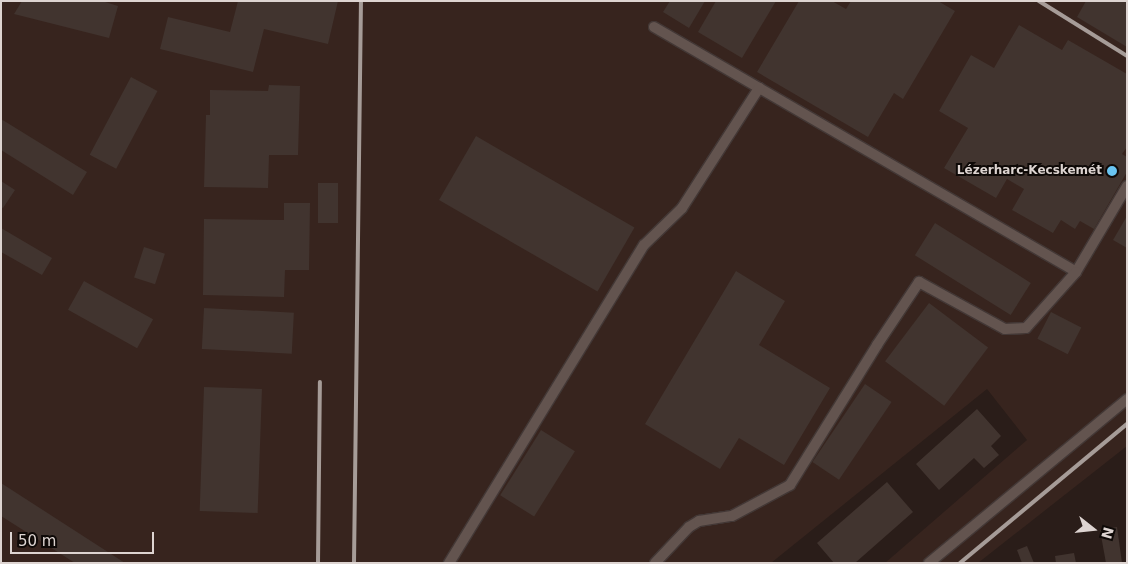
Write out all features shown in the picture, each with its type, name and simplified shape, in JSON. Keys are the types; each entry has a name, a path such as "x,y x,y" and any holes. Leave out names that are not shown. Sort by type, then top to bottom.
{"lane":[{"path":"654,28 1076,272"},
{"path":"448,563 644,245 682,208 759,88"},
{"path":"655,563 689,527 699,521 732,516 790,485 877,345 919,282 1006,329 1026,328 1076,272 1127,186"},
{"path":"929,563 1127,399"}],"shaded area":[{"path":"1,1 1127,1 1127,446 978,563 885,563 1027,440 987,389 771,563 1,563"}],"building":[{"path":"22,1 102,1 118,6 109,38 14,14"},
{"path":"238,1 338,1 328,44 264,29 253,72 160,49 168,17 230,32"},
{"path":"670,1 705,1 689,28 663,12"},
{"path":"716,1 776,1 742,58 698,32"},
{"path":"799,1 832,1 846,9 851,1 938,1 955,11 903,99 894,93 868,137 757,72"},
{"path":"1086,1 1127,1 1127,47 1077,17"},
{"path":"1019,25 1062,50 1068,40 1127,74 1127,147 1122,154 1127,157 1127,172 1094,229 1080,221 1075,229 1061,220 1053,233 1012,210 1024,189 1007,179 996,198 944,168 968,128 939,111 971,55 994,68"},
{"path":"131,77 157,91 116,169 90,155"},
{"path":"269,85 300,86 298,155 269,155 268,188 204,187 206,115 210,115 210,90 268,91"},
{"path":"1,119 87,172 73,195 1,150"},
{"path":"476,136 634,227 597,292 439,200"},
{"path":"1,181 15,190 3,208 1,207"},
{"path":"318,183 338,183 338,223 318,223"},
{"path":"284,203 310,203 309,270 285,270 284,297 203,295 204,219 284,220"},
{"path":"1127,216 1127,248 1113,240"},
{"path":"935,223 1031,283 1011,315 915,255"},
{"path":"1,228 52,258 42,275 1,252"},
{"path":"144,247 165,254 155,284 134,277"},
{"path":"736,271 785,301 759,345 830,388 784,465 739,438 720,469 645,424"},
{"path":"84,281 153,319 137,348 68,310"},
{"path":"929,303 988,348 944,406 885,361"},
{"path":"204,308 294,313 292,354 202,349"},
{"path":"1051,312 1081,327 1068,354 1037,339"},
{"path":"865,384 892,402 839,480 812,462"},
{"path":"204,387 262,389 258,513 200,511"},
{"path":"977,409 1001,436 991,446 999,455 984,468 974,458 939,490 916,464"},
{"path":"541,430 575,451 534,516 500,495"},
{"path":"887,482 913,512 855,563 834,563 817,543"},
{"path":"1,483 125,563 75,563 1,516"},
{"path":"1117,527 1122,563 1106,563 1100,530"},
{"path":"1027,546 1034,563 1022,563 1017,550"},
{"path":"1074,553 1076,563 1056,563 1055,556"}],"railway":[{"path":"354,563 361,1"},
{"path":"1039,1 1127,56"},
{"path":"318,563 320,382"},
{"path":"960,563 1127,424"}],"place":[{"name":"Lézerharc-Kecskemét","path":"1112,171"}]}
